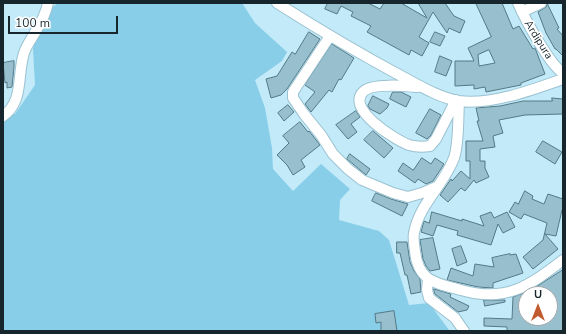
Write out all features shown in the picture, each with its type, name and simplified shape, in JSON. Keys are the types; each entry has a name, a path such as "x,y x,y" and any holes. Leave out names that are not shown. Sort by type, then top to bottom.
{"street":[{"path":"3,116 12,107 16,98 19,88 21,61 24,52 28,42 38,28 48,3"},
{"path":"277,3 330,36 422,87 457,100 472,101 492,99 541,87 563,79"},
{"path":"520,8 541,3"},
{"name":"Ardipura","path":"520,8 554,65 563,73"},
{"path":"330,36 294,92 294,98 304,114 321,135 333,154 362,180 392,193 408,197 422,194 438,186"},
{"path":"422,87 394,85 374,87 364,90 360,95 360,106 385,133 409,145 422,147 430,146 436,139 457,100"},
{"path":"457,100 455,156 451,166 424,205 417,219 413,234 418,267 422,274 428,279 474,294 494,295 507,293 522,287 546,273 563,260"},
{"path":"428,279 427,290 429,298 455,318 464,331"}],"shaded area":[{"path":"58,3 242,3 255,23 287,52 282,61 255,80 265,108 272,148 273,169 293,191 321,164 350,189 340,200 339,220 379,231 389,240 409,305 429,303 449,331 3,331 3,117 15,114 35,85 33,49 39,18"}],"building":[{"path":"328,3 368,3 380,9 384,3 401,3 427,18 418,3 445,3 454,16 465,21 460,33 449,28 447,33 433,12 419,37 429,43 422,56 411,50 409,55 367,32 371,26 351,16 353,12 341,6 337,14 325,9"},
{"path":"476,3 502,3 513,29 519,26 533,49 535,48 545,74 521,83 521,85 486,92 485,87 474,89 474,85 455,86 455,61 474,61 468,48 491,37","holes":["489,50 495,63 479,66 478,55"]},
{"path":"547,3 559,28 557,29 563,36 563,56 555,49 546,33 538,12 546,7"},
{"path":"309,32 320,39 287,89 281,95 271,98 266,79 277,76 292,52 295,54"},
{"path":"435,32 445,36 440,46 430,42"},
{"path":"332,44 354,58 332,92 329,90 311,112 305,104 315,92 305,85"},
{"path":"440,56 452,61 446,76 435,72"},
{"path":"14,61 12,87 7,88 3,63"},
{"path":"393,92 401,92 411,97 406,107 390,99"},
{"path":"373,96 389,104 380,114 370,109 368,106"},
{"path":"552,98 563,99 563,114 525,115 499,120 503,133 493,136 495,147 480,149 480,161 485,161 485,168 489,177 476,183 474,180 465,191 461,188 448,202 440,195 451,179 452,181 461,171 470,179 470,161 466,161 466,141 483,141 477,121 479,121 476,108 500,106 523,101 552,101"},
{"path":"288,105 294,112 284,121 278,113"},
{"path":"430,109 441,115 431,135 427,139 416,133"},
{"path":"356,111 360,117 351,124 357,132 348,139 336,125"},
{"path":"300,122 320,145 301,160 305,167 293,175 287,165 277,155 289,143 283,136"},
{"path":"373,131 393,148 384,158 364,140"},
{"path":"543,141 562,152 555,164 536,152"},
{"path":"350,154 370,169 366,175 347,159"},
{"path":"422,158 431,164 435,158 444,164 433,181 426,184 418,179 415,183 398,171 403,163 413,170"},
{"path":"525,191 533,196 532,199 544,204 548,194 563,199 563,210 556,236 545,234 558,249 533,269 523,257 543,240 547,223 524,214 521,219 509,212 515,202 518,204"},
{"path":"376,193 408,204 402,216 372,201"},
{"path":"432,212 484,226 480,216 491,212 494,218 507,212 515,227 503,233 498,224 491,245 457,235 458,231 437,225 433,236 421,232 424,221 429,223"},
{"path":"433,238 440,269 430,271 423,259 420,240"},
{"path":"397,242 407,242 410,262 420,279 421,292 411,294 400,253 397,253"},
{"path":"461,246 467,262 457,266 452,249"},
{"path":"516,254 523,273 493,283 493,288 478,287 447,280 451,268 473,276 475,264 494,267 492,258"},
{"path":"563,270 563,331 507,331 507,327 484,326 484,318 512,319 513,297 518,295 518,326 558,326 558,286 537,286"},
{"path":"434,289 451,294 450,297 469,306 467,310 458,312 435,294"},
{"path":"484,300 505,300 505,302 485,306"},
{"path":"394,311 397,331 381,331 381,322 376,323 375,314"}]}
